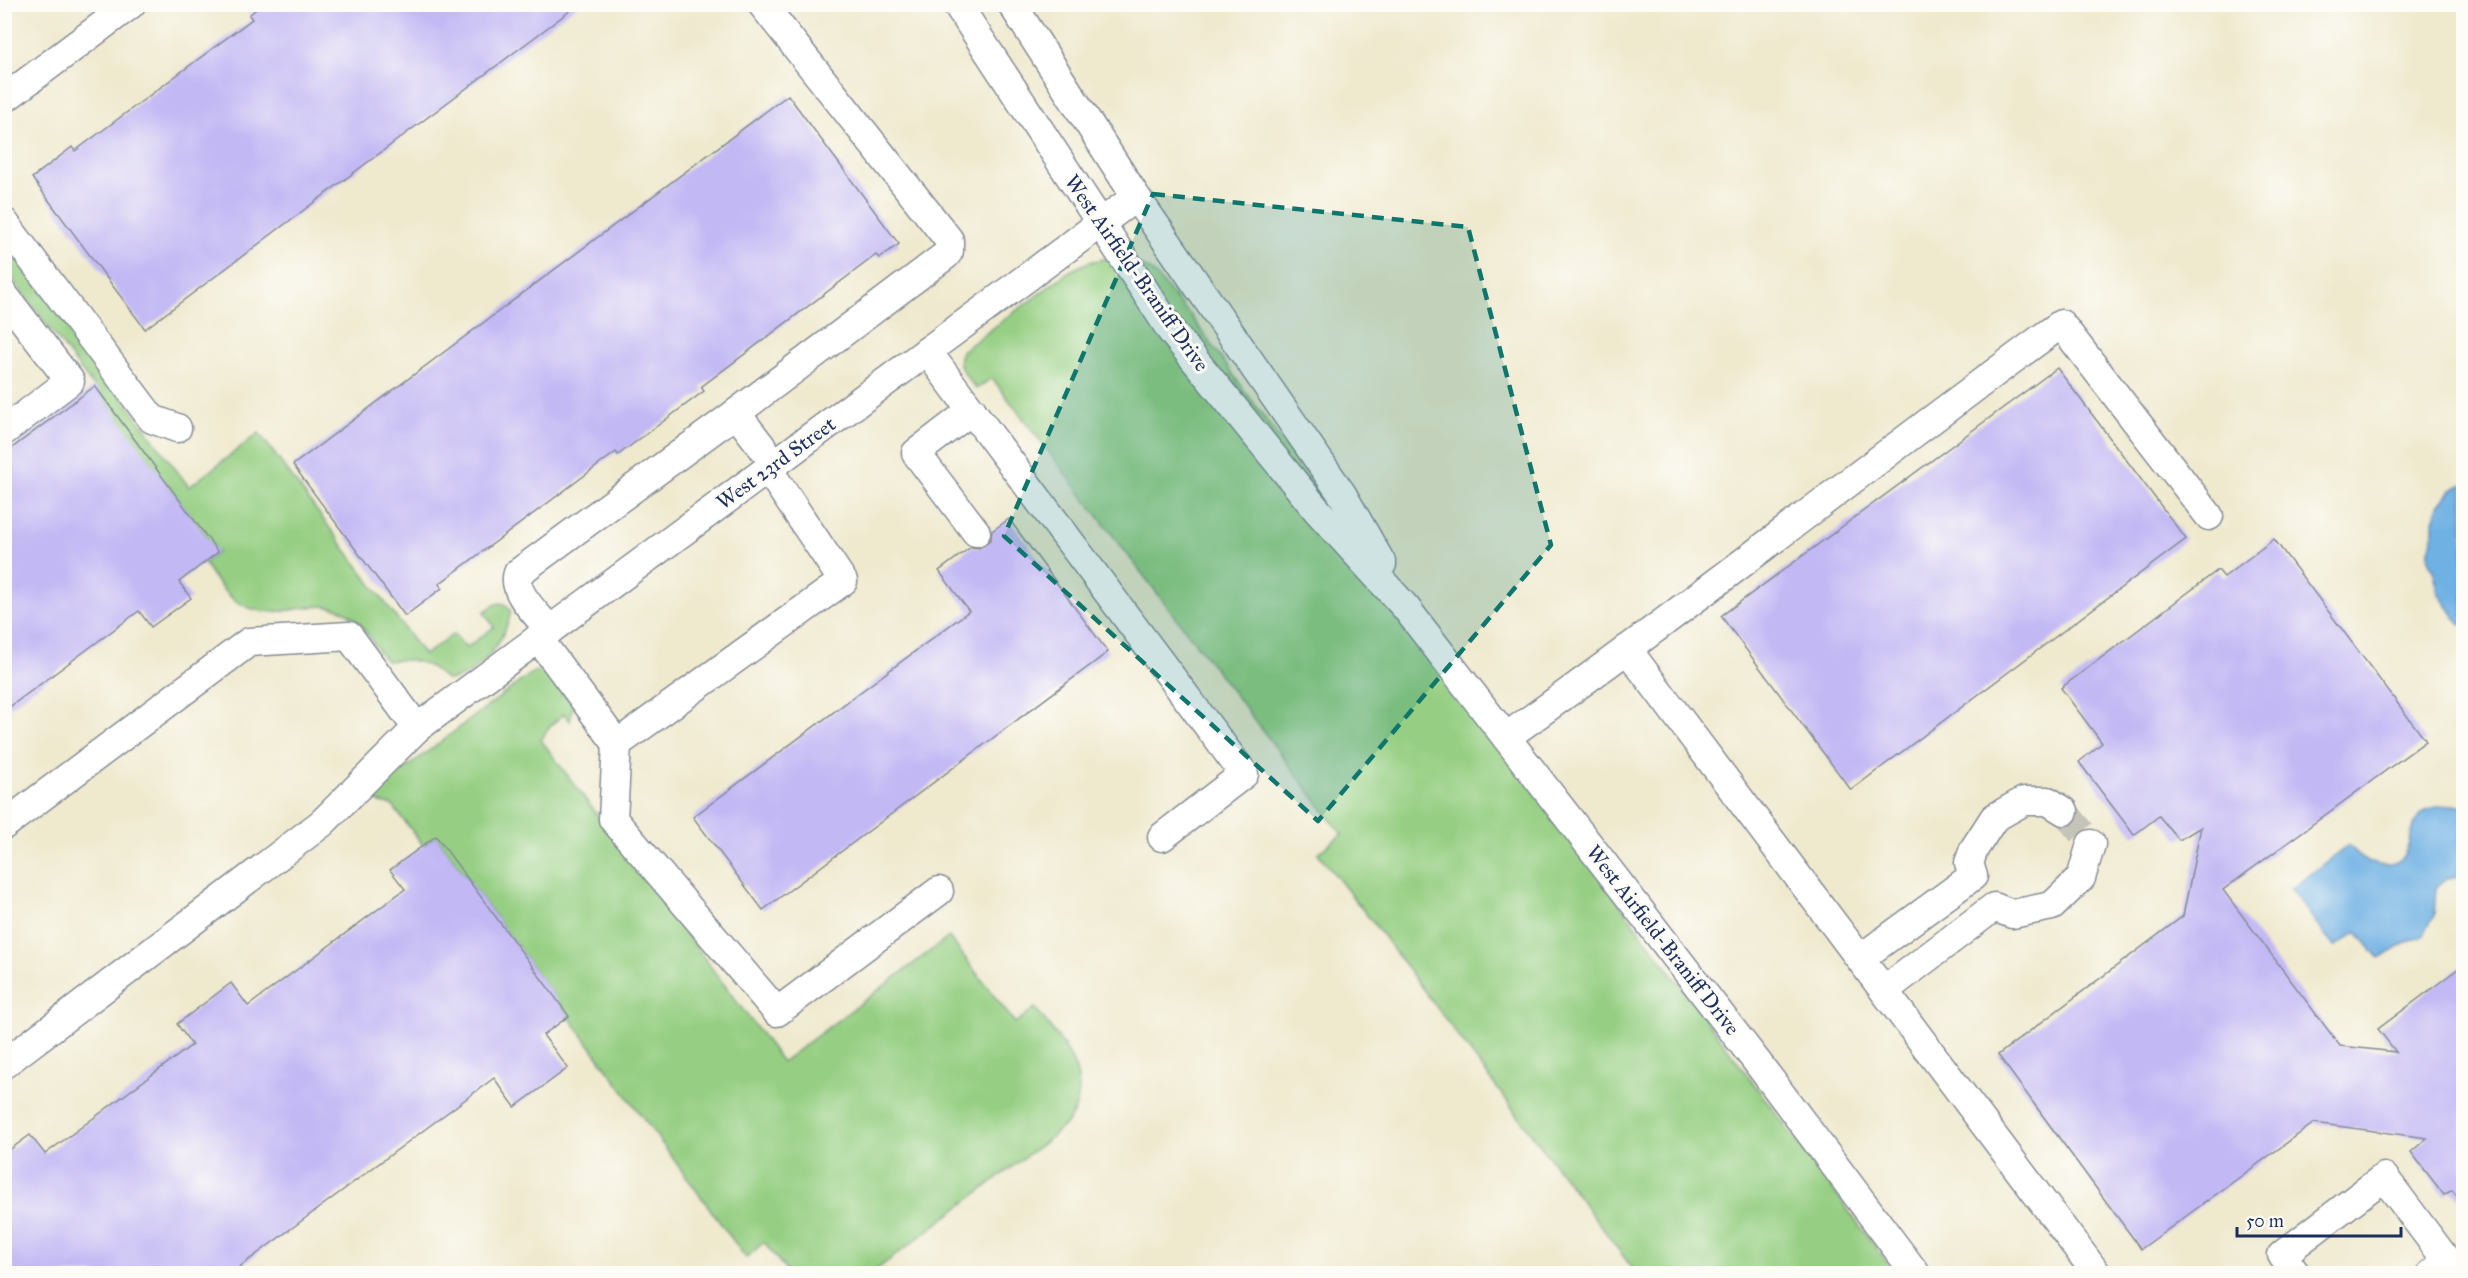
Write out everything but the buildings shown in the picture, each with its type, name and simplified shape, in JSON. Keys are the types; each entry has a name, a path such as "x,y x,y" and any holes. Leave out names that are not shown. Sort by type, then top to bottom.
{"street":[{"path":"4,99 131,4"},
{"path":"762,4 927,212 950,245 946,255 519,573 516,580 519,590 544,634 617,744 614,819 777,1012 939,891"},
{"name":"West Airfield-Braniff Drive","path":"957,4 1173,332 1316,509 1406,608 1757,1062 1916,1274"},
{"name":"West Airfield-Braniff Drive","path":"1012,4 1136,197 1342,494 1406,608"},
{"name":"West 23rd Street","path":"4,1064 322,823 417,728 1136,197"},
{"path":"4,222 152,419 177,428"},
{"path":"4,295 70,381 4,431"},
{"path":"1506,737 2061,324 2209,516"},
{"path":"927,351 1245,774 1162,837"},
{"path":"972,410 916,453 976,532"},
{"path":"617,744 843,581 772,466 736,413"},
{"path":"4,825 249,642 349,636 417,728"},
{"path":"1627,649 2097,1274"},
{"path":"1861,958 1973,876 1969,863 1974,849 1994,818 2024,801 2048,801 2064,810"},
{"path":"1885,990 1994,907 2012,914 2052,906 2081,878 2091,844"},
{"path":"2296,1274 2282,1256 2384,1177 2447,1261 2431,1274"}],"highlighted area":[{"path":"1153,194 1468,227 1551,545 1318,821 1004,536"}],"green space":[{"path":"4,240 189,487 259,433 424,655 454,634 466,648 494,627 484,612 499,603 508,607 511,612 508,623 488,656 470,672 459,678 448,680 432,668 415,661 386,661 360,624 349,614 336,608 322,606 263,611 248,608 233,599 204,563 218,552 5,269"},
{"path":"1109,258 1131,260 1152,271 1191,316 1469,702 1895,1273 1636,1273 1318,853 1342,834 992,378 976,389 963,371 960,361 962,351 1070,271 1089,262"},
{"path":"546,671 573,704 570,721 564,714 549,727 541,740 782,1062 949,937 1015,1023 1035,1008 1064,1046 1077,1073 1079,1088 1077,1103 1068,1122 872,1273 788,1273 764,1242 746,1258 436,836 423,845 392,805 380,803 376,798 376,792 381,787 525,678 534,672"}],"water":[{"path":"2463,484 2463,625 2459,623 2438,593 2429,561 2429,550 2433,523 2439,505 2451,490"},
{"path":"2454,805 2463,807 2463,877 2448,878 2436,888 2434,916 2423,936 2407,942 2379,959 2357,932 2334,947 2291,889 2349,845 2360,856 2375,864 2390,865 2398,862 2407,850 2414,826 2421,815 2433,808"}],"tunnel":[{"path":"2064,811 2091,844"}]}
